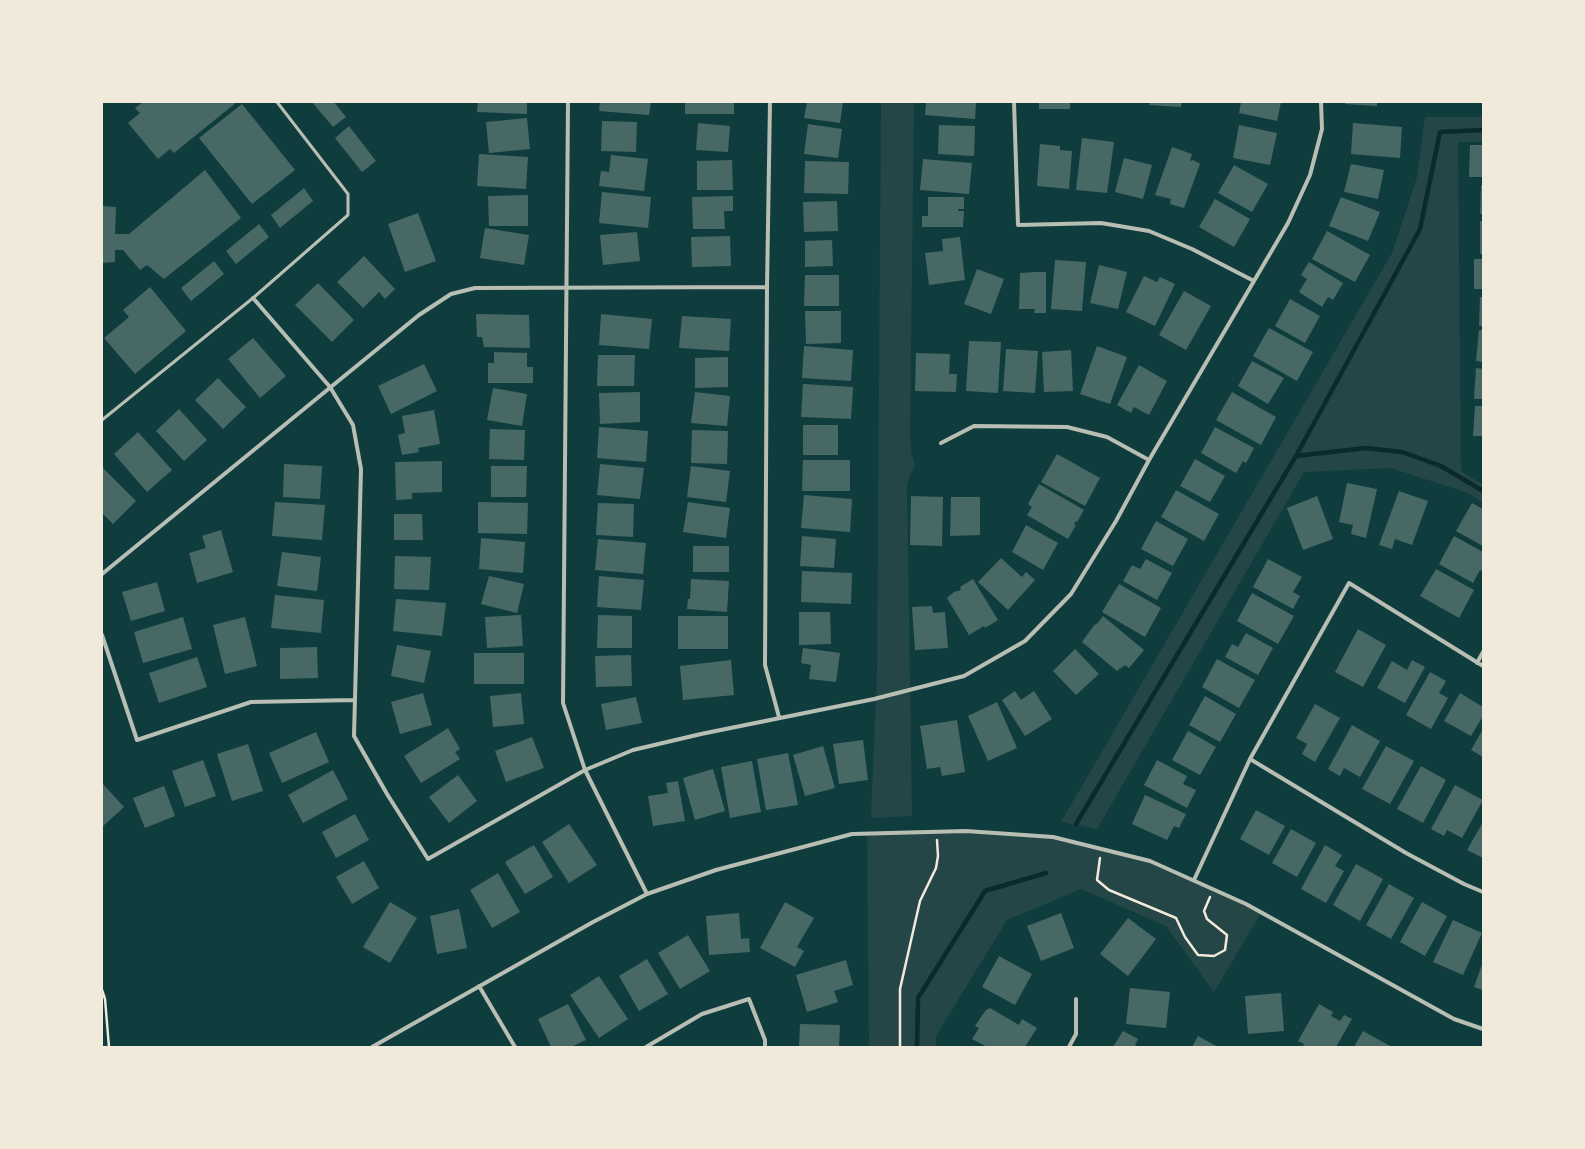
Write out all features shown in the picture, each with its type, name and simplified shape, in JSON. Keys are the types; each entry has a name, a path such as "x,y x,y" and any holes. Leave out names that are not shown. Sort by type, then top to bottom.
{"street":[{"path":"568,102 563,703 585,770 647,894"},
{"path":"770,102 767,287 765,665 779,717"},
{"path":"1014,102 1018,225 1101,223 1149,230 1192,249 1254,280"},
{"path":"253,298 330,388 353,425 361,470 354,736 387,794 428,859 585,770 633,750 779,717 874,699 964,676 1025,641 1070,594 1116,521 1149,460 1288,223 1310,175 1322,128 1321,102"},
{"path":"102,574 419,315 451,294 475,288 566,286 767,287"},
{"path":"941,443 974,426 1067,427 1107,437 1149,460"},
{"path":"1194,880 1250,759 1349,583 1483,666"},
{"path":"102,635 137,740 251,702 355,700"},
{"path":"1477,663 1483,652"},
{"path":"1250,759 1406,853 1464,884 1483,892"},
{"path":"372,1047 479,986 647,894 716,870 852,834 966,831 1053,837 1150,861 1246,904 1454,1019 1483,1029"},
{"path":"479,986 515,1047"},
{"path":"646,1047 702,1014 749,999 765,1040 765,1047"},
{"path":"1069,1047 1076,1034 1076,999"}],"lane":[{"path":"102,420 253,298 348,215 348,194 278,102"}],"path":[{"path":"900,1047 900,989 920,901 936,868 938,856 936,832"},
{"path":"1102,849 1097,880 1109,890 1176,918 1185,937 1198,955 1214,956 1226,950 1227,935 1207,919 1204,911 1214,890"},
{"path":"102,990 105,999 109,1047"}],"shaded area":[{"path":"881,102 914,102 910,432 911,453 915,464 907,484 912,816 871,818 877,670"},
{"path":"1425,117 1483,117 1483,142 1458,142 1461,471 1483,485 1483,503 1468,493 1391,468 1304,472 1097,829 1061,822 1392,253 1417,177"},
{"path":"966,831 1053,837 1150,861 1261,913 1214,992 1166,926 1081,889 1007,920 936,1036 936,1047 869,1047 867,833"}],"building":[{"path":"143,102 237,102 174,153 170,149 158,159 128,123 140,113 135,108"},
{"path":"312,102 334,102 346,117 333,127"},
{"path":"478,102 527,102 527,114 477,112"},
{"path":"600,102 651,102 649,115 599,111"},
{"path":"685,102 734,102 734,114 685,114"},
{"path":"807,102 843,102 840,123 804,118"},
{"path":"926,102 976,102 975,119 925,115"},
{"path":"1039,102 1070,102 1070,109 1039,109"},
{"path":"1150,102 1182,102 1181,107 1149,105"},
{"path":"1241,102 1281,102 1277,121 1239,113"},
{"path":"1345,102 1377,102 1377,106 1345,104"},
{"path":"242,104 295,170 252,204 199,138"},
{"path":"527,118 530,149 489,153 486,122"},
{"path":"602,121 637,122 636,152 601,151"},
{"path":"698,123 730,126 728,152 696,150"},
{"path":"1353,123 1402,127 1400,158 1351,154"},
{"path":"808,124 842,129 838,158 804,154"},
{"path":"939,125 975,126 974,156 938,154"},
{"path":"1239,125 1277,133 1270,165 1233,158"},
{"path":"349,126 376,161 362,172 335,138"},
{"path":"1082,138 1114,142 1107,193 1076,190"},
{"path":"1040,144 1060,146 1060,150 1072,151 1069,189 1037,186"},
{"path":"1470,145 1483,145 1483,177 1469,177"},
{"path":"1172,147 1192,154 1190,161 1193,160 1200,164 1184,208 1170,204 1171,199 1155,195"},
{"path":"479,154 528,157 526,189 477,186"},
{"path":"611,155 648,159 644,191 599,186 601,171 609,172"},
{"path":"1124,158 1152,165 1143,199 1115,192"},
{"path":"923,159 972,163 969,194 920,190"},
{"path":"732,160 733,190 697,190 697,161"},
{"path":"805,161 849,162 848,194 804,193"},
{"path":"1351,164 1384,170 1378,199 1344,192"},
{"path":"1234,165 1268,184 1252,212 1218,193"},
{"path":"205,170 241,218 164,279 147,265 140,270 123,250 115,250 115,262 102,263 102,206 116,207 115,234 129,234"},
{"path":"1481,185 1483,185 1483,214 1480,214"},
{"path":"304,188 313,201 280,228 271,215"},
{"path":"602,192 651,197 648,228 599,223"},
{"path":"528,195 528,226 489,226 488,196"},
{"path":"733,196 733,211 724,211 725,229 693,229 692,197"},
{"path":"928,197 964,197 964,209 958,209 958,211 964,211 963,227 922,227 922,216 928,216"},
{"path":"1341,197 1380,212 1368,241 1329,226"},
{"path":"1215,199 1250,219 1234,247 1199,227"},
{"path":"837,201 838,231 804,232 803,202"},
{"path":"418,213 436,261 405,272 388,224"},
{"path":"1480,221 1483,221 1483,254 1480,254"},
{"path":"259,224 269,237 236,264 226,251"},
{"path":"485,228 529,235 524,265 480,258"},
{"path":"1327,231 1370,255 1355,282 1312,259"},
{"path":"637,232 640,261 603,265 600,235"},
{"path":"730,236 731,266 692,267 691,237"},
{"path":"960,237 965,280 929,285 925,253 943,251 942,239"},
{"path":"832,240 833,266 805,267 805,241"},
{"path":"364,256 395,289 385,299 379,292 363,308 337,282"},
{"path":"1474,259 1483,259 1483,289 1474,289"},
{"path":"1055,260 1086,262 1082,311 1051,309"},
{"path":"214,261 224,274 191,301 181,288"},
{"path":"1309,262 1343,283 1333,300 1328,297 1322,307 1299,292 1307,279 1301,275"},
{"path":"1099,265 1127,272 1118,309 1090,303"},
{"path":"977,269 1004,279 991,314 964,304"},
{"path":"1046,272 1046,313 1034,313 1035,309 1019,309 1020,273"},
{"path":"805,275 839,275 839,306 804,306"},
{"path":"1144,276 1157,282 1160,277 1175,284 1155,326 1126,312"},
{"path":"318,283 354,320 332,342 295,305"},
{"path":"150,287 186,331 135,374 104,338 129,317 123,310"},
{"path":"1184,291 1211,306 1186,350 1159,335"},
{"path":"1480,297 1483,297 1483,326 1479,326"},
{"path":"1290,299 1320,316 1305,343 1275,326"},
{"path":"805,311 841,311 841,343 806,344"},
{"path":"476,314 529,315 530,348 484,347 482,337 477,337"},
{"path":"601,314 652,319 649,349 599,345"},
{"path":"682,316 731,319 729,351 679,348"},
{"path":"1269,328 1313,352 1297,381 1253,356"},
{"path":"1479,330 1483,330 1483,362 1476,361"},
{"path":"253,338 286,376 260,398 228,359"},
{"path":"969,341 1001,342 998,393 966,391"},
{"path":"804,346 853,350 851,381 802,378"},
{"path":"1097,346 1127,357 1110,404 1080,394"},
{"path":"1006,349 1038,351 1035,393 1003,391"},
{"path":"1071,350 1073,391 1044,392 1042,352"},
{"path":"494,352 527,353 527,367 533,367 533,383 488,383 488,363 494,363"},
{"path":"916,353 950,354 949,374 957,374 956,392 915,391"},
{"path":"598,355 635,355 634,386 597,386"},
{"path":"728,357 728,387 695,388 695,358"},
{"path":"1252,361 1284,378 1268,404 1238,386"},
{"path":"424,364 437,391 391,414 378,386"},
{"path":"1139,365 1167,381 1149,415 1134,407 1131,413 1117,405"},
{"path":"1476,368 1483,369 1483,399 1474,399"},
{"path":"218,378 246,407 223,429 195,400"},
{"path":"803,384 853,387 851,419 801,417"},
{"path":"493,388 527,394 522,426 487,420"},
{"path":"640,392 640,422 600,424 599,393"},
{"path":"695,392 730,396 727,426 691,423"},
{"path":"1232,392 1276,417 1261,445 1216,420"},
{"path":"1475,406 1483,406 1483,436 1473,436"},
{"path":"179,409 207,440 184,461 156,431"},
{"path":"434,410 440,444 418,448 419,452 402,455 398,435 405,433 402,416"},
{"path":"803,425 838,425 838,455 803,455"},
{"path":"599,427 648,431 646,462 597,458"},
{"path":"1215,427 1254,448 1246,463 1243,461 1236,473 1201,453"},
{"path":"490,429 525,430 524,460 489,459"},
{"path":"692,430 728,431 727,464 691,463"},
{"path":"138,432 172,470 147,492 114,454"},
{"path":"1057,454 1100,478 1085,506 1041,482"},
{"path":"1195,459 1225,476 1210,502 1180,486"},
{"path":"803,460 850,460 850,491 802,491"},
{"path":"442,461 442,492 412,493 412,499 396,500 395,462"},
{"path":"284,464 322,466 320,499 283,497"},
{"path":"600,464 644,468 640,499 597,495"},
{"path":"491,466 527,466 526,497 491,497"},
{"path":"691,466 730,471 726,502 687,497"},
{"path":"102,467 136,501 113,524 102,513"},
{"path":"1347,483 1377,489 1366,538 1351,534 1353,525 1339,522"},
{"path":"1039,484 1084,510 1077,522 1076,521 1074,524 1076,525 1068,539 1027,515 1032,507 1028,504"},
{"path":"1176,490 1219,514 1204,541 1161,517"},
{"path":"1399,491 1428,501 1412,545 1395,539 1392,549 1379,545"},
{"path":"804,495 852,499 850,532 801,528"},
{"path":"911,496 943,497 942,546 910,545"},
{"path":"1317,496 1333,539 1303,550 1287,508"},
{"path":"951,497 980,497 980,535 950,536"},
{"path":"275,502 325,505 322,540 272,536"},
{"path":"478,502 528,503 527,534 478,533"},
{"path":"688,502 730,508 726,538 683,532"},
{"path":"598,503 634,504 633,537 596,535"},
{"path":"1472,503 1483,509 1483,546 1456,531"},
{"path":"394,514 422,514 423,540 394,540"},
{"path":"1156,521 1188,539 1173,566 1141,549"},
{"path":"1026,525 1058,543 1043,570 1012,552"},
{"path":"221,530 233,572 197,583 189,553 206,548 202,536"},
{"path":"802,536 836,539 834,568 800,566"},
{"path":"1454,536 1483,552 1483,571 1480,570 1473,583 1439,564"},
{"path":"481,538 525,542 523,573 479,569"},
{"path":"598,539 646,543 643,574 595,570"},
{"path":"693,546 729,546 729,572 693,572"},
{"path":"282,552 321,557 317,591 277,586"},
{"path":"395,556 431,557 429,590 394,589"},
{"path":"1001,558 1022,577 1026,572 1035,580 1008,610 978,582"},
{"path":"1146,559 1172,573 1157,600 1123,581 1132,565 1140,569"},
{"path":"1268,559 1302,577 1293,592 1300,596 1293,609 1253,587"},
{"path":"1436,569 1474,590 1459,618 1420,596"},
{"path":"802,571 852,573 851,604 801,602"},
{"path":"489,576 524,584 517,613 481,604"},
{"path":"599,576 644,580 641,610 597,607"},
{"path":"691,579 729,581 727,612 687,609 688,599 690,599"},
{"path":"973,579 998,620 969,635 947,598 954,592 961,590 960,587"},
{"path":"157,582 165,611 131,621 122,592"},
{"path":"1119,584 1161,608 1145,637 1102,612"},
{"path":"1252,593 1294,616 1278,644 1237,621"},
{"path":"275,595 324,600 321,633 271,628"},
{"path":"396,599 446,603 442,636 393,631"},
{"path":"932,606 933,613 945,612 948,648 915,650 912,607"},
{"path":"799,612 830,612 831,644 799,645"},
{"path":"521,615 523,646 487,648 485,617"},
{"path":"598,615 632,616 632,648 597,648"},
{"path":"678,616 728,616 728,649 678,649"},
{"path":"1103,616 1144,650 1129,668 1125,665 1117,671 1082,642"},
{"path":"183,617 192,649 143,663 134,632"},
{"path":"245,617 257,666 225,674 213,625"},
{"path":"1358,629 1386,645 1363,687 1335,672"},
{"path":"1246,633 1273,648 1258,675 1225,657 1232,644 1238,647"},
{"path":"397,645 431,651 424,683 391,676"},
{"path":"317,647 318,678 280,679 280,648"},
{"path":"803,648 840,653 836,682 809,679 811,665 801,663"},
{"path":"1075,649 1099,674 1076,695 1053,671"},
{"path":"474,653 524,653 524,684 474,684"},
{"path":"631,655 632,686 596,687 595,656"},
{"path":"197,657 207,687 159,703 149,673"},
{"path":"1217,659 1255,680 1239,708 1202,687"},
{"path":"731,660 734,695 683,700 680,666"},
{"path":"1412,660 1425,667 1405,703 1377,688 1392,661 1407,670"},
{"path":"1430,672 1446,681 1439,693 1448,698 1431,729 1406,715"},
{"path":"1015,691 1021,700 1034,691 1052,719 1025,736 1002,700"},
{"path":"423,693 432,725 400,734 391,702"},
{"path":"521,693 524,724 493,727 490,696"},
{"path":"1460,693 1483,707 1483,716 1471,736 1444,721"},
{"path":"1205,696 1236,714 1220,742 1189,725"},
{"path":"636,697 642,723 606,730 601,704"},
{"path":"997,702 1017,748 988,761 968,716"},
{"path":"1315,704 1340,718 1315,762 1302,754 1307,744 1296,738"},
{"path":"957,720 965,772 942,776 940,767 927,769 920,726"},
{"path":"1352,725 1380,741 1360,777 1344,768 1340,776 1328,769"},
{"path":"448,728 460,749 455,752 460,759 421,783 404,756"},
{"path":"1483,729 1483,757 1471,750"},
{"path":"1188,731 1216,747 1200,775 1172,760"},
{"path":"316,732 329,762 282,783 269,753"},
{"path":"532,737 544,768 506,782 495,751"},
{"path":"863,740 868,780 839,784 833,744"},
{"path":"248,744 263,791 232,801 217,754"},
{"path":"823,746 835,788 805,796 793,755"},
{"path":"1386,746 1414,761 1390,804 1362,789"},
{"path":"788,753 798,805 766,810 757,759"},
{"path":"203,760 216,796 185,807 172,771"},
{"path":"1157,760 1187,776 1183,784 1196,790 1187,808 1144,785"},
{"path":"752,761 761,812 730,818 721,767"},
{"path":"1421,766 1446,780 1423,823 1397,809"},
{"path":"713,769 725,811 695,820 683,778"},
{"path":"333,770 348,799 303,823 288,795"},
{"path":"458,775 477,801 449,823 429,797"},
{"path":"678,781 685,821 653,826 648,796 668,793 666,783"},
{"path":"103,784 124,807 102,827 102,785"},
{"path":"1455,785 1483,800 1462,838 1447,830 1444,836 1431,829"},
{"path":"164,786 175,816 145,828 133,798"},
{"path":"1145,795 1186,814 1179,828 1174,826 1167,840 1132,824"},
{"path":"1256,810 1285,826 1269,855 1240,839"},
{"path":"355,814 369,840 336,858 322,832"},
{"path":"1483,822 1483,858 1467,850"},
{"path":"569,824 597,865 569,883 542,842"},
{"path":"1291,829 1316,843 1297,877 1272,863"},
{"path":"534,845 553,877 525,894 505,862"},
{"path":"1325,845 1342,855 1335,866 1344,871 1326,903 1301,889"},
{"path":"364,861 379,888 352,904 336,877"},
{"path":"1356,864 1383,879 1360,921 1333,905"},
{"path":"498,873 520,912 492,928 470,890"},
{"path":"1389,884 1414,898 1391,939 1366,925"},
{"path":"390,902 417,918 390,963 363,947"},
{"path":"785,902 814,918 797,947 804,951 795,967 760,948"},
{"path":"1422,902 1447,916 1425,956 1400,942"},
{"path":"459,909 467,948 437,954 430,916"},
{"path":"739,913 741,939 749,938 750,952 709,955 706,916"},
{"path":"1061,913 1074,948 1041,961 1027,926"},
{"path":"1128,918 1156,939 1128,976 1100,954"},
{"path":"1453,920 1482,933 1463,975 1433,962"},
{"path":"688,935 710,971 680,989 658,953"},
{"path":"999,956 1032,974 1015,1005 982,987"},
{"path":"647,959 668,994 639,1011 619,976"},
{"path":"846,960 853,985 834,991 838,1002 807,1012 796,975"},
{"path":"1483,962 1483,990 1474,987"},
{"path":"599,976 628,1019 599,1038 570,995"},
{"path":"1130,988 1170,992 1166,1028 1126,1024"},
{"path":"1281,993 1284,1031 1248,1034 1245,996"},
{"path":"568,1004 586,1040 571,1047 551,1047 538,1019"},
{"path":"1319,1004 1333,1012 1331,1016 1340,1021 1344,1015 1352,1019 1336,1047 1305,1047 1303,1046 1304,1044 1298,1041"},
{"path":"990,1008 1019,1025 1022,1019 1037,1028 1025,1047 987,1047 972,1039 979,1028 975,1026 986,1010"},
{"path":"800,1024 840,1025 839,1047 799,1047"},
{"path":"1123,1031 1138,1039 1135,1045 1138,1047 1113,1047"},
{"path":"1363,1031 1392,1047 1354,1047"},
{"path":"1198,1036 1218,1047 1192,1047"}],"waterway":[{"path":"1076,824 1296,456 1420,229 1440,132 1483,130"},
{"path":"1296,456 1366,448 1402,452 1441,466 1483,491"},
{"path":"917,1047 918,998 985,891 1046,873"}]}
